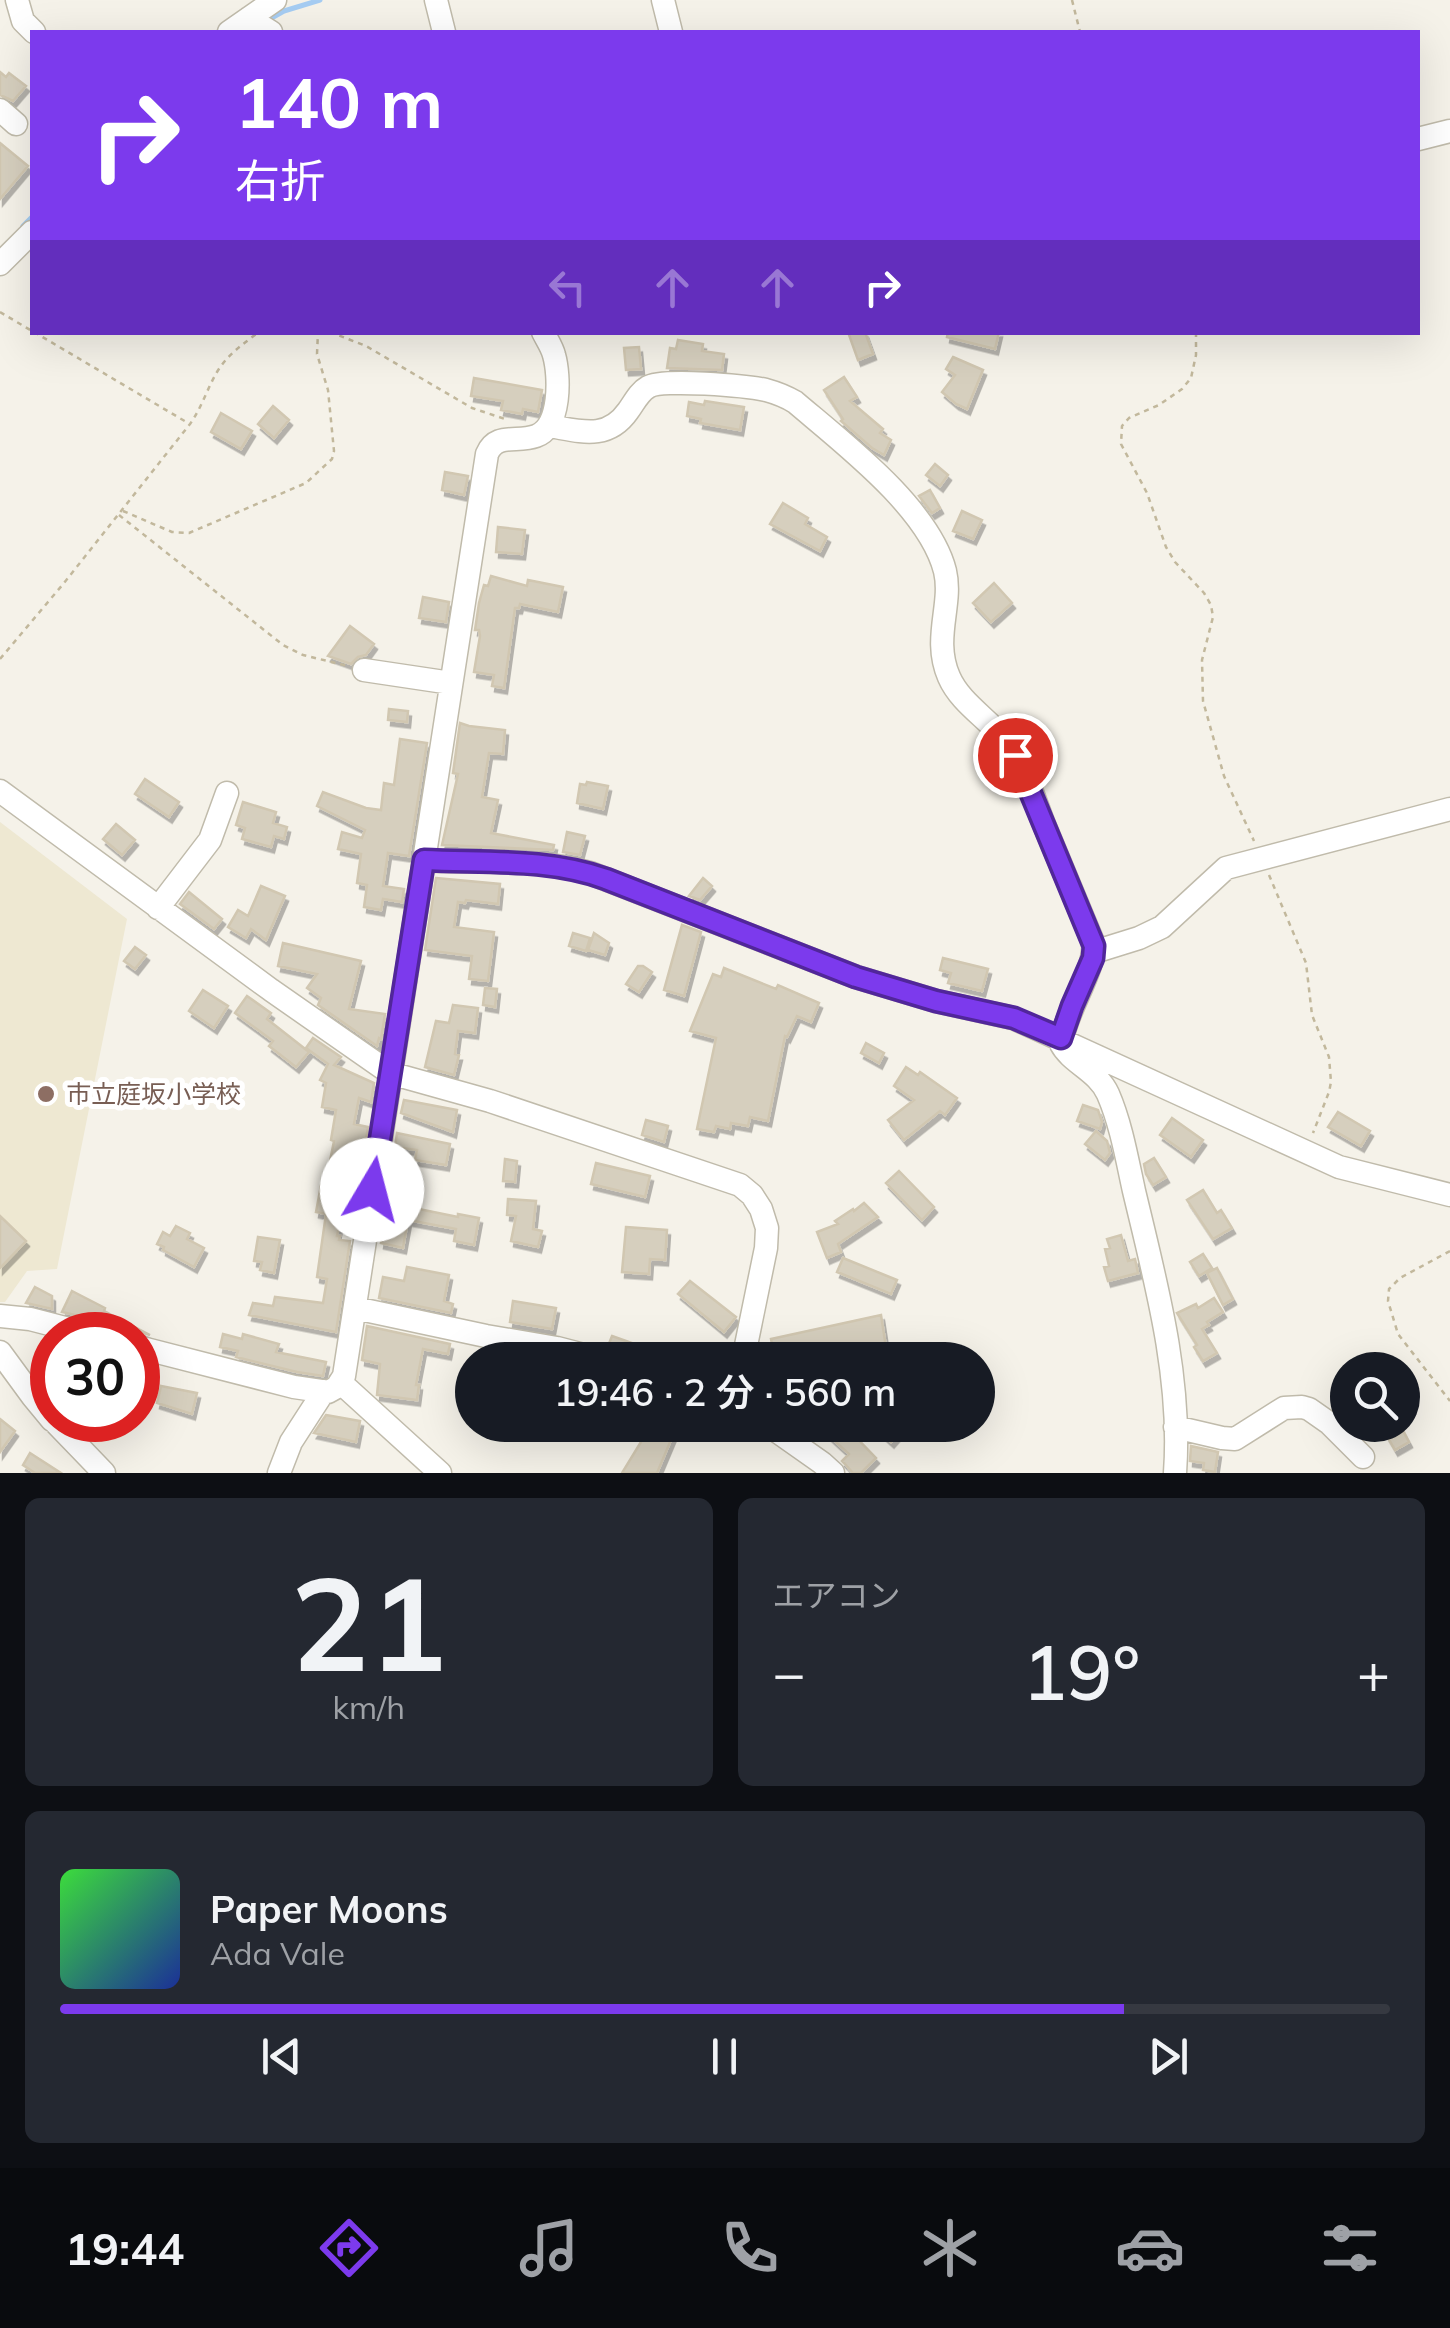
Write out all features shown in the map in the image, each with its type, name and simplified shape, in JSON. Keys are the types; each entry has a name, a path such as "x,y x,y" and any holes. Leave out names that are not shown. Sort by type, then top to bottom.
{"street":[{"path":"18,0 23,20 32,30"},
{"path":"232,30 276,0"},
{"path":"436,0 444,30"},
{"path":"663,0 670,30"},
{"path":"249,18 267,30"},
{"path":"1420,138 1450,131"},
{"path":"0,264 30,234"},
{"path":"279,1473 290,1442 347,1365 489,448 502,439 535,436 549,426 558,379 554,353 545,335"},
{"path":"549,426 587,431 610,429 647,387 660,382 781,394 795,402 903,500 928,535 944,570 942,646 948,675 1015,755 1093,942 1094,952 1061,1038 1066,1052 1107,1090 1114,1110 1164,1322 1171,1369 1175,1473"},
{"path":"364,670 452,683"},
{"path":"0,791 271,990 390,1072 490,1100 740,1185 752,1194 768,1228 747,1342"},
{"path":"158,908 210,840 228,793"},
{"path":"1094,952 1155,932 1226,868 1450,809"},
{"path":"424,860 572,868 606,879 856,977 936,1001 1014,1018 1340,1167 1450,1195"},
{"path":"356,1308 522,1342"},
{"path":"0,1316 30,1319"},
{"path":"0,1352 30,1394"},
{"path":"160,1353 264,1380 332,1387 440,1473"},
{"path":"1175,1427 1235,1439 1284,1408 1302,1407 1329,1424 1363,1457"},
{"path":"74,1442 104,1473"},
{"path":"792,1442 833,1473"}],"path":[{"path":"1072,0 1080,30"},
{"path":"0,312 30,330"},
{"path":"39,335 190,424"},
{"path":"0,659 190,424 223,363 255,335"},
{"path":"120,512 172,532 190,533 310,480 332,460 334,451 328,390 317,354 318,335"},
{"path":"338,335 366,346 472,408 510,420"},
{"path":"1196,335 1191,378 1158,405 1129,418 1122,426 1121,444 1147,493 1166,548 1211,605 1213,618 1202,660 1203,701 1224,776 1306,963 1312,1014 1329,1057 1331,1082 1305,1152"},
{"path":"120,512 283,644 303,655 364,670"},
{"path":"1450,1251 1400,1278 1389,1290 1388,1302 1398,1334 1450,1401"}],"shaded area":[{"name":"市立庭坂小学校","path":"0,822 127,919 57,1269 27,1271 5,1302 0,1302"}],"building":[{"path":"0,72 6,77 9,73 26,86 13,101 0,95"},
{"path":"0,143 28,166 0,199"},
{"path":"849,335 866,335 873,354 858,360"},
{"path":"947,335 998,335 995,349"},
{"path":"678,340 703,344 702,351 724,354 722,370 667,368 670,348 676,349"},
{"path":"639,347 641,369 626,370 624,348"},
{"path":"953,357 983,370 967,409 942,392 955,375 946,369"},
{"path":"844,377 857,397 850,401 891,440 884,455 841,421 824,390"},
{"path":"474,378 542,390 538,412 501,410 503,401 471,396"},
{"path":"705,401 744,407 740,430 700,423 701,419 687,416 689,402 704,405"},
{"path":"273,406 289,420 274,438 258,424"},
{"path":"221,413 252,431 241,449 211,432"},
{"path":"935,464 948,475 940,486 926,475"},
{"path":"445,472 468,476 464,495 442,490"},
{"path":"930,490 940,508 932,513 919,496"},
{"path":"783,503 808,518 805,524 827,537 820,551 770,524"},
{"path":"962,511 982,520 973,539 953,531"},
{"path":"498,527 525,530 522,554 496,552"},
{"path":"491,576 527,586 528,580 563,587 558,612 520,604 515,608 504,688 492,686 494,675 474,672 480,636 479,630 475,630 479,603"},
{"path":"994,583 1012,603 991,622 973,603"},
{"path":"423,597 449,602 446,622 419,618"},
{"path":"350,626 374,644 366,655 351,664 328,656"},
{"path":"389,709 408,711 407,722 388,720"},
{"path":"460,723 505,730 503,754 489,753 482,797 498,800 491,833 554,845 553,850 442,845 458,774 453,773"},
{"path":"400,739 427,743 409,856 388,853 383,886 404,889 402,902 383,899 381,910 364,907 367,885 357,883 361,854 338,849 342,832 362,838 365,830 317,806 323,792 381,810 384,783 394,785"},
{"path":"145,779 179,802 169,817 135,794"},
{"path":"580,784 608,786 603,809 577,803"},
{"path":"243,802 276,812 273,823 287,827 284,839 274,836 271,847 242,839 245,828 236,825"},
{"path":"116,824 135,840 122,855 103,839"},
{"path":"567,832 585,836 580,855 563,852"},
{"path":"436,878 500,884 498,904 458,902 454,927 494,932 488,981 469,979 472,956 425,950"},
{"path":"703,878 712,886 700,900 689,896"},
{"path":"261,886 285,896 266,940 251,929 246,938 228,927 238,910 248,916"},
{"path":"189,892 222,919 214,929 180,904"},
{"path":"682,925 701,932 684,996 664,990"},
{"path":"573,933 590,938 586,951 569,946"},
{"path":"594,933 609,943 605,955 588,950"},
{"path":"283,943 361,961 349,1009 385,1014 377,1046 318,1005 321,998 307,988 317,974 278,966"},
{"path":"135,947 146,955 135,969 124,961"},
{"path":"943,958 988,969 982,991 948,983 951,973 940,970"},
{"path":"638,966 652,972 639,992 626,984"},
{"path":"724,968 819,1003 811,1022 797,1016 785,1036 768,1121 750,1117 748,1126 731,1123 730,1129 716,1126 714,1132 697,1129 716,1038 690,1031 713,974 721,977"},
{"path":"485,988 497,989 495,1007 483,1005"},
{"path":"203,990 228,1006 214,1028 189,1011"},
{"path":"247,996 271,1013 267,1019 309,1052 296,1067 269,1046 273,1041 235,1013"},
{"path":"453,1005 478,1008 475,1033 458,1031 455,1054 459,1055 454,1075 425,1067 436,1021 449,1023"},
{"path":"313,1038 341,1057 334,1065 374,1083 371,1102 359,1098 354,1124 368,1127 354,1212 342,1210 337,1236 339,1240 350,1241 336,1332 249,1315 253,1303 273,1306 275,1297 323,1303 327,1279 317,1277 326,1214 316,1212 334,1141 331,1140 336,1110 322,1107 326,1083 320,1080 328,1064 306,1048"},
{"path":"866,1043 884,1053 879,1063 861,1053"},
{"path":"906,1067 957,1098 945,1115 940,1111 904,1140 888,1120 914,1100 894,1086"},
{"path":"404,1100 457,1110 453,1132 401,1113"},
{"path":"1083,1105 1098,1110 1100,1129 1077,1121"},
{"path":"1338,1112 1370,1131 1361,1146 1328,1127"},
{"path":"1172,1118 1203,1140 1191,1157 1160,1135"},
{"path":"646,1120 668,1126 664,1142 642,1135"},
{"path":"1096,1131 1107,1141 1110,1153 1105,1160 1085,1144"},
{"path":"397,1133 450,1144 446,1165 415,1160 417,1150 395,1147"},
{"path":"1154,1158 1166,1177 1153,1185 1144,1164"},
{"path":"505,1159 517,1161 515,1182 503,1181"},
{"path":"596,1163 650,1176 645,1197 591,1184"},
{"path":"899,1171 934,1207 922,1220 886,1183"},
{"path":"1203,1190 1232,1228 1213,1239 1187,1200"},
{"path":"390,1199 410,1203 409,1207 479,1218 474,1245 454,1241 456,1229 408,1220 403,1248 381,1243"},
{"path":"508,1199 536,1201 533,1229 542,1231 538,1247 511,1241 516,1216 507,1215"},
{"path":"864,1203 878,1217 838,1244 841,1252 827,1258 817,1232 838,1224 835,1221"},
{"path":"0,1216 26,1241 0,1268"},
{"path":"176,1226 190,1233 187,1239 204,1248 194,1267 157,1244 163,1232 170,1236"},
{"path":"626,1227 667,1230 665,1260 650,1259 649,1274 622,1272"},
{"path":"1121,1235 1128,1261 1135,1259 1138,1273 1108,1281 1104,1267 1109,1266 1107,1239"},
{"path":"258,1237 280,1240 274,1273 260,1270 262,1262 254,1261"},
{"path":"1203,1254 1212,1268 1199,1276 1190,1262"},
{"path":"843,1258 897,1280 891,1294 837,1272"},
{"path":"407,1267 449,1275 444,1301 453,1304 451,1313 379,1298 383,1277 404,1281"},
{"path":"1217,1268 1233,1299 1223,1305 1207,1273"},
{"path":"690,1281 736,1317 724,1332 678,1294"},
{"path":"35,1287 52,1296 52,1309 26,1303"},
{"path":"72,1291 106,1312 62,1312"},
{"path":"1214,1298 1223,1312 1202,1329 1217,1353 1203,1361 1177,1313 1196,1304 1198,1308"},
{"path":"513,1301 556,1308 552,1329 510,1322"},
{"path":"881,1315 885,1342 772,1342 771,1339"},
{"path":"367,1326 450,1344 448,1354 423,1349 417,1400 377,1395 380,1364 362,1360"},
{"path":"223,1334 242,1339 243,1334 279,1344 276,1352 326,1362 323,1376 236,1357 238,1351 220,1347"},
{"path":"161,1386 197,1393 192,1414 160,1404"},
{"path":"326,1415 360,1421 356,1442 314,1433"},
{"path":"0,1419 15,1431 0,1452"},
{"path":"641,1442 670,1442 657,1473 622,1473"},
{"path":"836,1442 860,1442 876,1458 861,1473 853,1473 842,1461 849,1454"},
{"path":"1390,1442 1409,1442 1395,1450"},
{"path":"1191,1446 1218,1452 1215,1472 1203,1470 1204,1463 1190,1461"},
{"path":"30,1453 61,1473 35,1473 23,1465"}],"waterway":[{"path":"268,20 320,0"},
{"path":"23,226 30,219"}],"place":[{"name":"市立庭坂小学校","path":"46,1094"}],"route":[{"path":"372,1190 424,860 572,868 856,977 936,1001 1014,1018 1061,1038 1093,958 1094,946 1015,755"}]}
